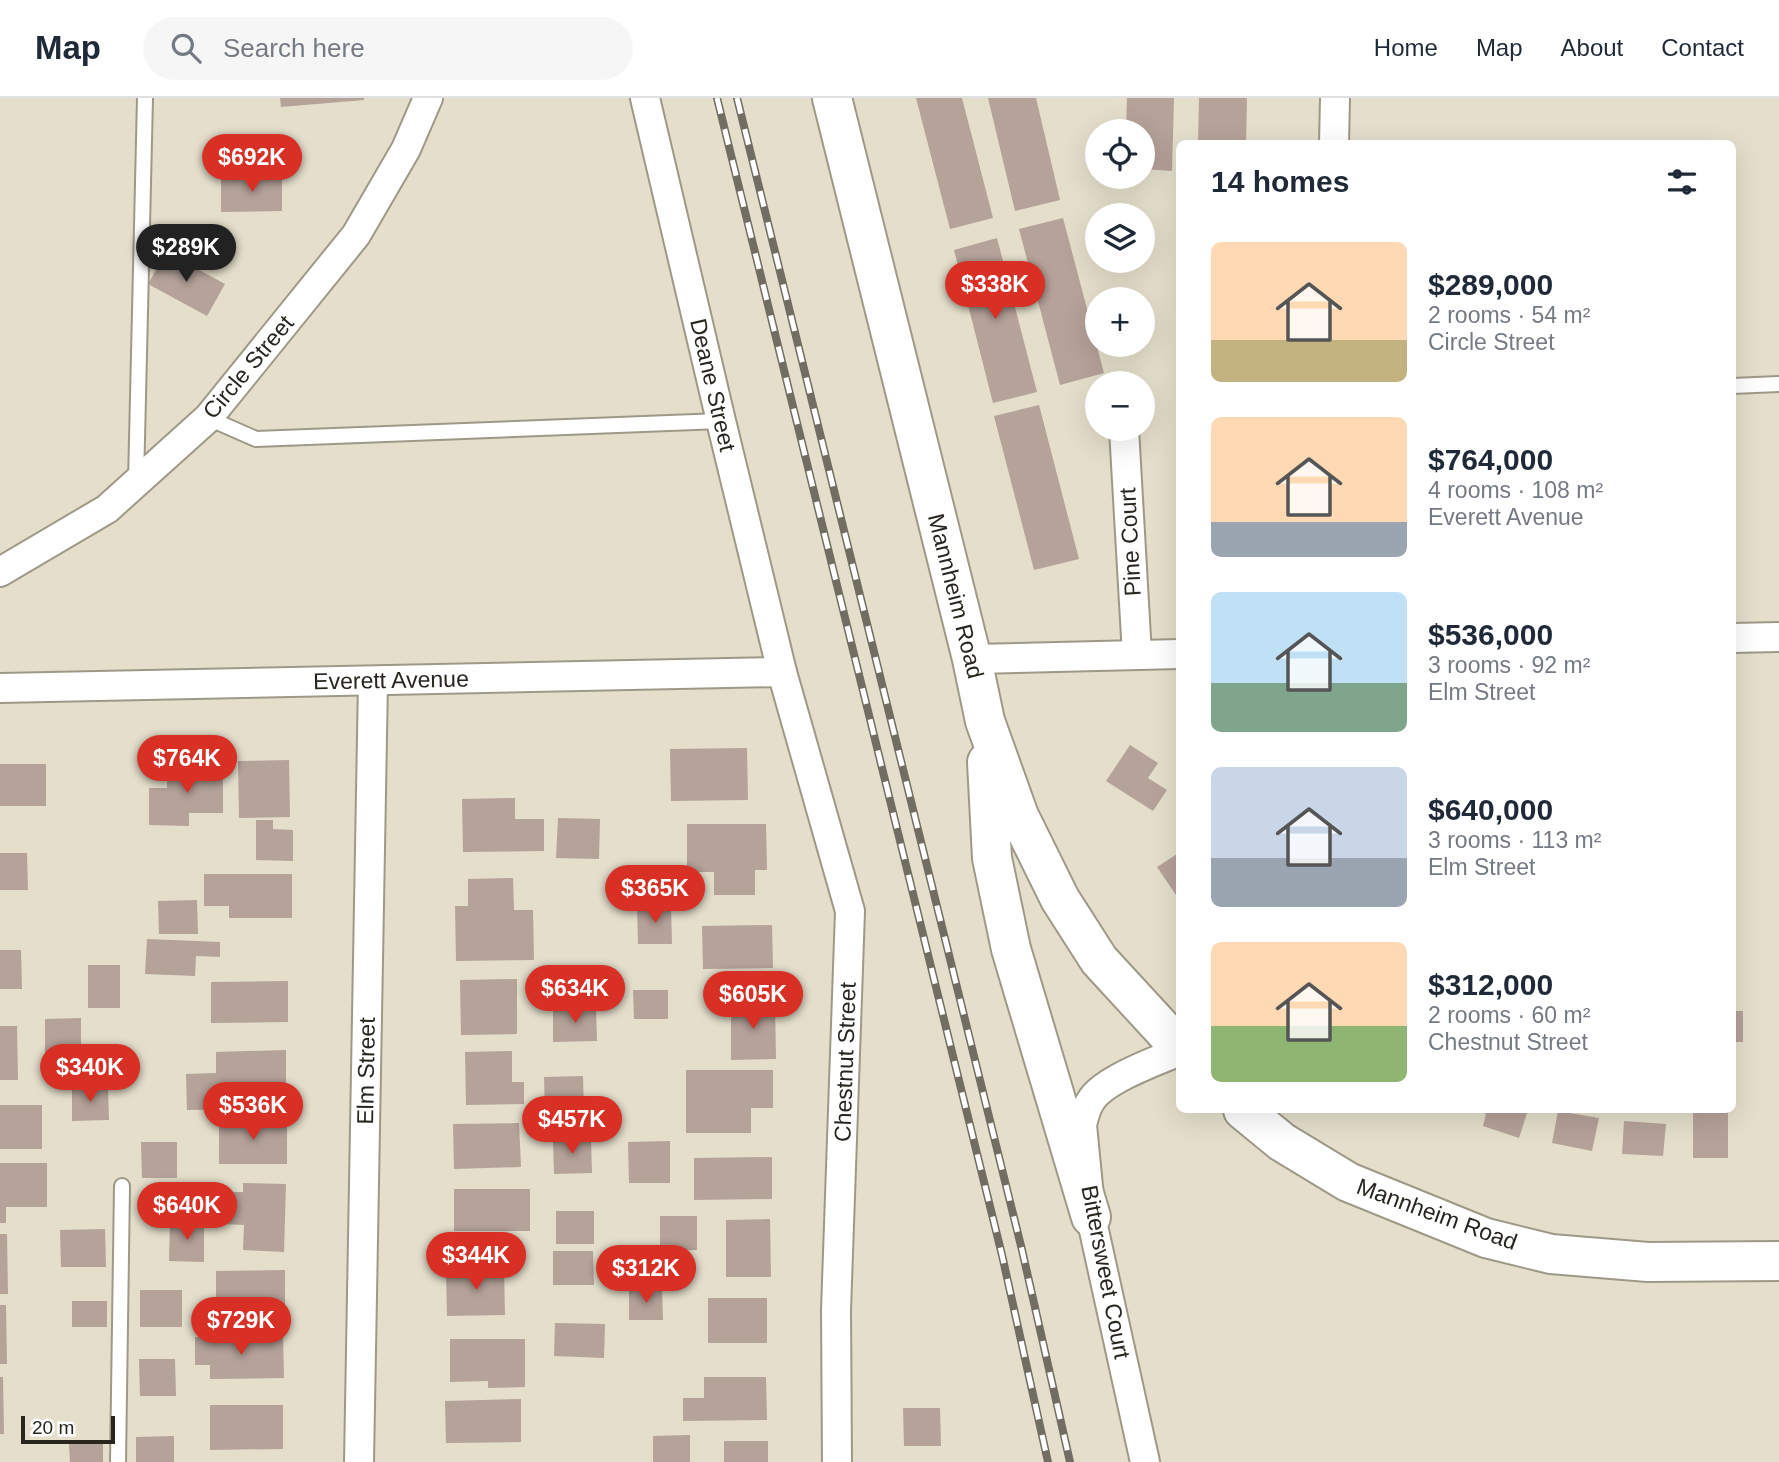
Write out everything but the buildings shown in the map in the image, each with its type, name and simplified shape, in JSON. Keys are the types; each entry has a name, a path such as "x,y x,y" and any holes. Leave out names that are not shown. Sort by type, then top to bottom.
{"main road":[{"name":"Mannheim Road","path":"832,98 972,659 985,721 1019,816 1060,899 1099,960 1176,1046"},
{"path":"985,721 992,858 1011,948 1091,1217"},
{"name":"Mannheim Road","path":"1247,1113 1282,1142 1348,1182 1486,1238 1551,1254 1634,1261 1779,1261"}],"street":[{"name":"Circle Street","path":"0,572 107,509 208,418 355,235 406,149 428,98"},
{"name":"Deane Street","path":"645,98 782,672"},
{"path":"1334,140 1335,98"},
{"name":"Pine Court","path":"1125,441 1137,655"},
{"path":"1736,638 1779,637"},
{"path":"972,659 1176,654"},
{"name":"Everett Avenue","path":"0,688 782,672"},
{"name":"Chestnut Street","path":"782,672 850,911 836,1310 837,1462"},
{"name":"Elm Street","path":"359,1462 373,681"},
{"name":"Bittersweet Court","path":"1145,1462 1091,1217 1082,1125 1085,1111 1094,1096 1121,1077 1176,1052"}],"lane":[{"path":"135,484 145,98"},
{"path":"1736,386 1779,384"},
{"path":"208,418 256,439 721,421"},
{"path":"118,1462 122,1186"}],"railway":[{"path":"717,98 1002,1255 1048,1462"},
{"path":"737,98 1022,1250 1070,1462"}]}
